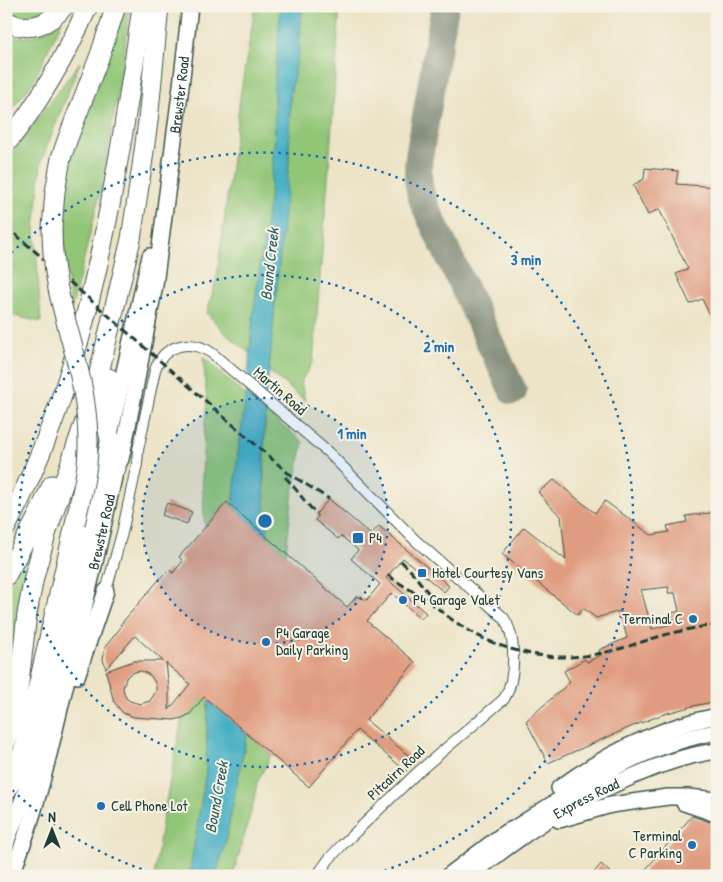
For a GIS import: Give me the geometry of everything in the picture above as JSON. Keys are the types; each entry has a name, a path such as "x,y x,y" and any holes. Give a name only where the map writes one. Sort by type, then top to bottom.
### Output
{"highway":[{"path":"6,21 22,26 36,26 53,18 64,6"},
{"path":"6,144 34,107 54,74 88,6"},
{"path":"6,791 23,753 87,466 88,441 85,403 53,256 53,208 56,180 71,128 96,66 116,6"},
{"path":"6,527 41,453 67,383 88,311 114,182 136,54 142,6"},
{"path":"116,468 105,416 106,400 122,310 148,122 159,6"},
{"path":"6,576 36,520 50,488 69,439 86,384 104,309 122,201 114,182"},
{"path":"6,741 16,708 27,614 34,577 47,531 93,398 131,239"}],"street":[{"name":"Brewster Road","path":"11,876 33,815 48,760 116,468 121,459 138,380 156,279 190,6"},
{"name":"Brewster Road","path":"6,843 35,756 77,580 146,270 168,184"},
{"name":"Martin Road","path":"106,591 122,533 156,366 164,355 176,347 185,345 199,347 213,354 342,465 415,540 493,607 506,621 512,640 513,674 511,684 504,699"},
{"path":"77,580 81,591 87,596 98,597 106,591"},
{"path":"48,760 106,591"},
{"name":"Pitcairn Road","path":"317,876 341,846 418,772 504,699"},
{"path":"506,832 512,823 582,773 639,741 680,725 717,716"},
{"path":"448,876 506,832 572,791 622,764 645,753 679,741 717,732"},
{"name":"Express Road","path":"470,876 542,823 597,792 656,766 717,751"},
{"path":"542,823 566,819 612,805 668,797 678,797 715,807"},
{"path":"6,832 19,808"}],"green space":[{"path":"6,6 50,6 36,16 20,16 7,11"},
{"path":"123,6 130,6 122,71 101,189 71,311 60,207 72,151 91,105"},
{"path":"254,6 281,6 274,88 275,136 270,193 253,317 250,354 223,331 207,313 217,276"},
{"path":"302,6 340,6 313,362 301,381 305,401 269,371 289,162 290,95 299,50"},
{"path":"62,21 33,82 6,117 6,34 21,37 35,35 49,30"},
{"path":"80,62 41,162 35,231 41,322 6,314 6,161"},
{"path":"203,357 246,396 233,507 227,502 205,527 202,478 207,401"},
{"path":"266,412 303,442 292,498 286,554 268,538 264,475"},
{"path":"30,545 35,547 6,726 6,585"},
{"path":"204,697 208,700 206,771 191,869 189,876 154,876 182,718 190,714"},
{"path":"247,734 271,755 257,783 253,805 233,876 215,876 224,849"}],"water":[{"name":"Bound Creek","path":"281,6 302,6 299,50 290,95 289,162 264,431 264,502 268,538 233,507 253,317 270,193 275,136 274,88"},
{"name":"Bound Creek","path":"208,700 247,734 224,849 215,876 189,876 206,771"}],"building":[{"path":"645,168 678,171 676,184 717,187 717,330 702,299 690,304 676,274 688,269 659,209 648,215 633,185 644,179"},
{"name":"Terminal C","path":"554,480 595,513 605,501 651,535 669,532 667,526 687,522 686,516 717,512 717,701 664,714 548,763 526,721 570,682 564,671 585,659 587,662 601,655 599,650 627,638 620,611 596,618 583,608 578,615 502,554 524,527 566,560 561,516 538,492","holes":["669,587 668,593 675,593 679,611 669,614 671,624 652,629 641,590"]},
{"name":"P4 Garage Daily Parking","path":"329,499 371,535 379,526 449,586 444,592 403,558 386,578 426,613 421,619 392,593 367,621 415,662 366,720 415,761 406,771 357,730 309,787 204,697 190,714 174,720 134,717 123,713 114,702 106,671 134,661 163,661 135,636 106,669 103,659 105,647 122,626 120,625 164,574 169,569 173,573 183,561 179,557 227,502 347,607 357,596 367,600 380,584 351,559 358,550 341,536 338,539 315,520 318,516 316,514","holes":["166,663 190,684 169,710 169,688","141,671 151,676 156,686 156,691 150,701 140,704 126,698 123,688 126,678 130,674"]},
{"path":"167,503 192,512 187,524 162,515"},
{"name":"Terminal C Parking","path":"692,816 710,822 717,821 717,876 640,876"},
{"path":"601,864 614,876 591,876"}],"taxiway":[{"path":"445,6 419,157 418,177 420,189 426,208 513,391"}],"railway":[{"path":"6,226 288,473 329,499"},
{"path":"285,477 316,513"},
{"path":"401,561 438,602"},
{"path":"388,575 473,633 508,648 545,656 564,657 602,653 675,632 717,625"}],"place":[{"name":"P4","path":"358,538"},
{"name":"Hotel Courtesy Vans","path":"422,573"},
{"name":"P4 Garage Valet","path":"403,600"},
{"name":"Terminal C","path":"693,619"},
{"name":"P4 Garage Daily Parking","path":"266,642"},
{"name":"Cell Phone Lot","path":"101,806"},
{"name":"Terminal C Parking","path":"692,845"}]}
